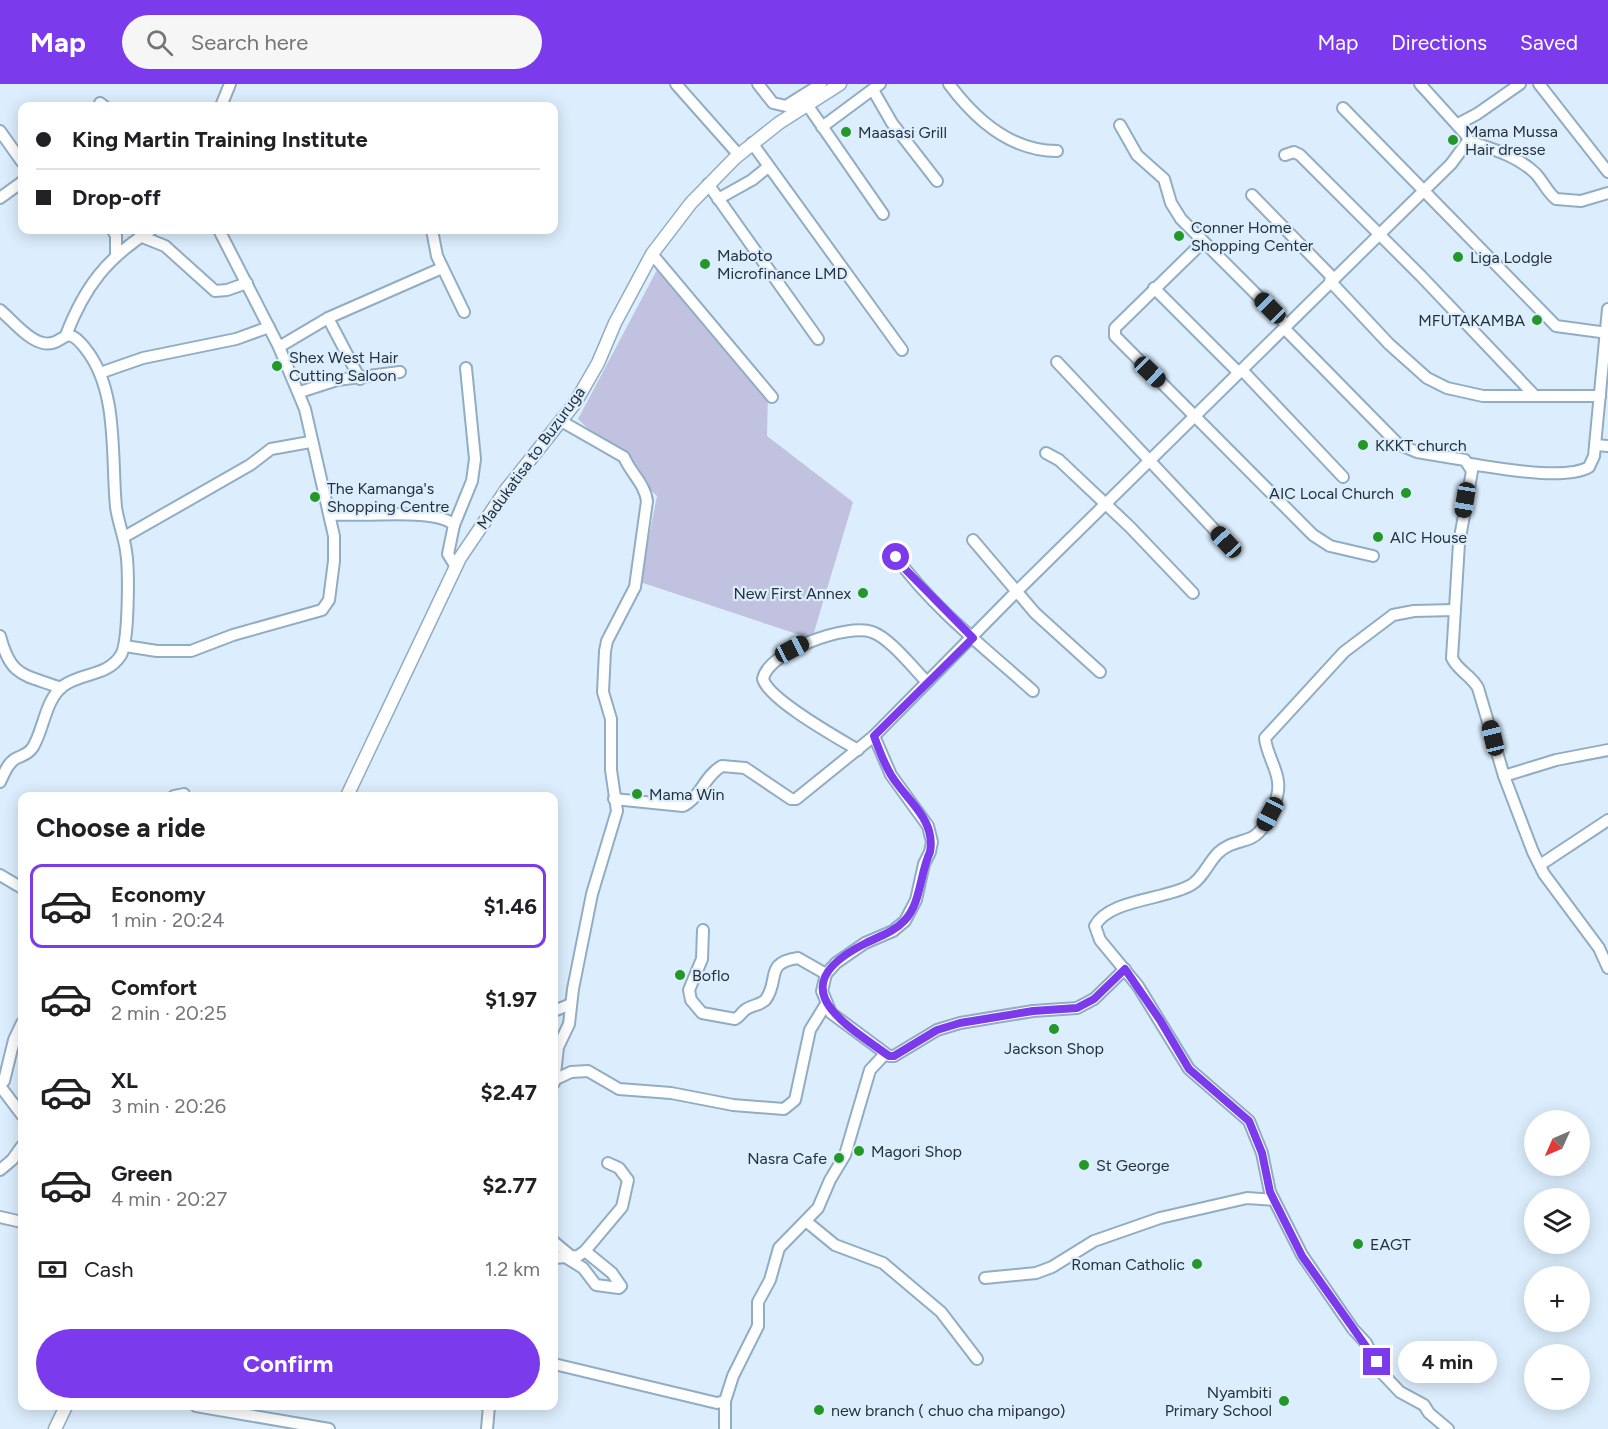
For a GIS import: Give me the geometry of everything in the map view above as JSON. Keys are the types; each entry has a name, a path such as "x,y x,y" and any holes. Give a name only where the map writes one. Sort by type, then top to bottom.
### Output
{"main road":[{"name":"Madukatisa to Buzuruga","path":"349,792 456,567 506,489 561,421 598,363 615,323 652,254 708,184 738,154 840,84"},
{"path":"55,1429 64,1410"}],"street":[{"path":"223,102 230,84"},
{"path":"676,84 738,154"},
{"path":"758,84 773,103 786,106 822,84"},
{"path":"949,84 968,109 1010,139 1038,151 1057,151"},
{"path":"1420,84 1458,124 1468,141 1487,145 1521,163 1534,172 1556,199 1581,201 1608,193"},
{"path":"1458,124 1477,114 1520,84"},
{"path":"1539,84 1608,172"},
{"path":"822,127 877,87 892,123 938,181"},
{"path":"808,106 883,214"},
{"path":"1343,108 1556,326 1607,333"},
{"path":"1120,125 1137,155 1164,179 1174,210 1398,444 1408,450 1466,460 1470,464 1472,471 1459,543 1452,658 1455,664 1472,678 1478,688 1504,777 1540,865 1599,948 1608,968"},
{"path":"0,131 18,156"},
{"path":"614,800 683,806 691,803 711,774 722,766 745,768 791,799 796,800 874,736 1332,279 1424,193 1468,141"},
{"path":"752,143 902,350"},
{"path":"1284,155 1294,152 1300,155 1536,396"},
{"path":"718,199 752,180 768,167"},
{"path":"708,184 818,339"},
{"path":"0,198 18,185"},
{"path":"1252,195 1332,279 1389,344 1437,384 1483,396 1600,396"},
{"path":"115,234 116,254"},
{"path":"0,310 42,343 50,343 66,334 88,290 116,254 144,234"},
{"path":"125,646 157,651 191,651 233,635 322,610 329,600 334,561 330,514 310,442 300,392 221,234"},
{"path":"433,234 442,268 464,312"},
{"path":"140,236 165,246 215,291 227,290 247,283"},
{"path":"1203,242 1114,328 1115,336 1313,534 1330,546 1373,556"},
{"path":"652,254 772,397"},
{"path":"279,347 328,318 442,268"},
{"path":"1154,288 1343,477"},
{"path":"1470,464 1531,472 1580,471 1589,467 1593,462 1608,309"},
{"path":"328,318 360,379"},
{"path":"100,373 160,353 222,342 269,327"},
{"path":"0,782 10,763 31,750 40,726 61,688 108,668 125,646 127,554 116,509 109,414 100,373 78,340 66,334"},
{"path":"1057,362 1226,542"},
{"path":"456,567 448,554 454,525 472,481 474,465 466,368"},
{"path":"300,392 337,380 360,379 400,372"},
{"path":"558,1047 569,1024 592,894 617,812 614,800 613,739 603,692 605,651 607,641 635,587 647,501 644,490 626,466 624,457 561,421"},
{"path":"124,537 250,465 271,449 310,442"},
{"path":"1595,445 1608,446"},
{"path":"1046,453 1059,460 1106,504 1193,593"},
{"path":"330,514 349,517 418,514 444,518 454,525"},
{"path":"973,540 1035,613 1100,672"},
{"path":"896,557 973,638 1033,691"},
{"path":"1448,1429 1429,1413 1424,1405 1401,1392 1382,1373 1366,1343 1312,1273 1274,1200 1267,1183 1262,1153 1249,1121 1189,1069 1160,1020 1125,969 1100,940 1095,930 1097,923 1121,907 1167,896 1192,884 1212,859 1229,844 1257,834 1270,814 1279,786 1266,738 1290,708 1315,686 1344,652 1392,615 1414,611 1455,610"},
{"path":"858,750 814,724 772,693 763,679 768,666 806,642 867,631 886,642 927,682"},
{"path":"0,636 6,657 18,672 61,688"},
{"path":"874,736 891,775 928,826 932,842 924,864 916,900 905,921 893,931 855,949 826,974 822,991 826,1004 838,1019 889,1056 900,1054 937,1030 960,1023 1033,1011 1077,1008 1094,999 1125,969"},
{"path":"1504,777 1545,763 1608,750"},
{"path":"1540,865 1608,820"},
{"path":"0,875 18,886"},
{"path":"703,930 700,966 689,990 691,1000 702,1013 735,1019 746,1009 763,1002 768,994 774,971 785,961 798,958 826,974"},
{"path":"558,1011 571,1004"},
{"path":"558,1080 582,1071 619,1089 671,1093 732,1105 784,1109 795,1100 810,1030 826,1004"},
{"path":"18,1032 4,1081 0,1085 18,1110"},
{"path":"725,1429 725,1401 733,1376 758,1326 758,1302 770,1280 779,1248 807,1222 818,1208 830,1180 845,1155 868,1077 873,1066 885,1054"},
{"path":"0,1170 18,1152"},
{"path":"558,1258 570,1258 585,1251 622,1207 628,1189 625,1174 608,1163"},
{"path":"985,1278 1036,1273 1052,1267 1094,1241 1160,1218 1247,1198 1274,1200"},
{"path":"0,1217 18,1221"},
{"path":"807,1222 835,1245 883,1263 941,1312 977,1359"},
{"path":"558,1246 583,1268 596,1285 619,1288 621,1286 612,1273 585,1251"},
{"path":"558,1365 717,1403 725,1401"},
{"path":"219,1410 329,1429"},
{"path":"487,1429 489,1410"}],"shaded area":[{"path":"658,268 768,390 767,436 853,502 812,639 640,582 657,496 578,419"}],"place":[{"name":"Maasasi Grill","path":"846,132"},
{"name":"Mama Mussa Hair dresse","path":"1453,140"},
{"name":"Conner Home Shopping Center","path":"1179,236"},
{"name":"Liga Lodgle","path":"1458,257"},
{"name":"Maboto Microfinance LMD","path":"705,264"},
{"name":"MFUTAKAMBA","path":"1537,320"},
{"name":"Shex West Hair Cutting Saloon","path":"277,366"},
{"name":"KKKT church","path":"1363,445"},
{"name":"AIC Local Church","path":"1406,493"},
{"name":"The Kamanga's Shopping Centre","path":"315,497"},
{"name":"AIC House","path":"1378,537"},
{"name":"New First Annex","path":"863,593"},
{"name":"Mama Win","path":"637,794"},
{"name":"Boflo","path":"680,975"},
{"name":"Jackson Shop","path":"1054,1029"},
{"name":"Magori Shop","path":"859,1151"},
{"name":"Nasra Cafe","path":"839,1158"},
{"name":"St George","path":"1084,1165"},
{"name":"EAGT","path":"1358,1244"},
{"name":"Roman Catholic","path":"1197,1264"},
{"name":"Nyambiti Primary School","path":"1284,1401"},
{"name":"new branch ( chuo cha mipango)","path":"819,1410"}],"route":[{"path":"896,557 973,638 874,736 881,757 891,775 928,826 932,842 924,864 916,900 905,921 893,931 865,943 843,957 823,979 822,991 831,1013 889,1056 894,1056 937,1030 960,1023 1033,1011 1077,1008 1094,999 1108,982 1125,969 1160,1020 1189,1069 1208,1088 1249,1121 1262,1153 1270,1192 1292,1231 1302,1256 1353,1329 1371,1350 1377,1362"}]}
